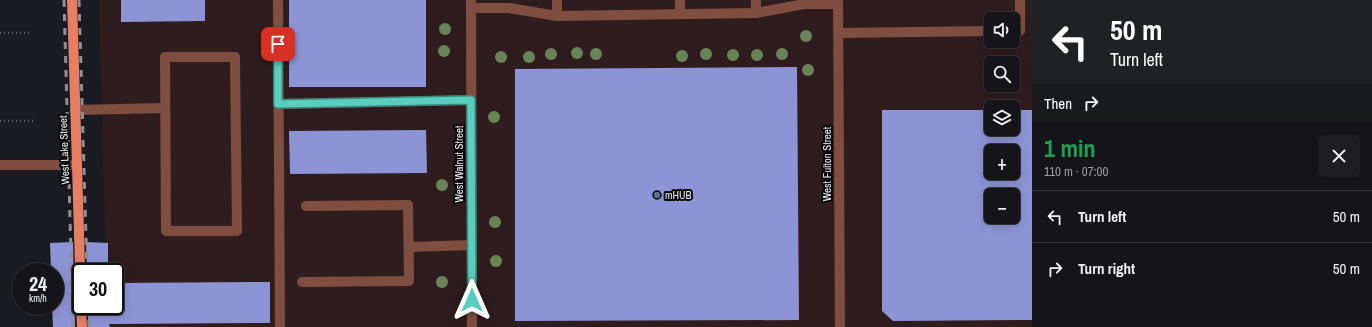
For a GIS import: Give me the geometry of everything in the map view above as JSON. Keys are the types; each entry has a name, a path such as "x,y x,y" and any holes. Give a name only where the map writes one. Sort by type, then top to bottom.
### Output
{"main road":[{"name":"West Lake Street","path":"72,0 80,263"},
{"path":"81,315 82,327"}],"street":[{"path":"278,0 280,327"},
{"path":"557,0 557,16"},
{"path":"680,0 680,13"},
{"path":"756,0 756,13"},
{"path":"1020,0 1020,12"},
{"path":"471,4 509,8 557,16 756,13 804,4 838,2"},
{"name":"West Fulton Street","path":"838,2 840,327"},
{"name":"West Walnut Street","path":"471,4 472,327"},
{"path":"839,33 984,31"},
{"path":"164,57 235,57 237,231 166,231 165,108 164,57"},
{"path":"278,104 471,100"},
{"path":"75,110 165,108"},
{"path":"0,165 77,165"},
{"path":"302,282 409,281 408,205 306,206"},
{"path":"409,247 472,245"}],"path":[{"path":"0,33 32,33"},
{"path":"0,121 34,121"}],"shaded area":[{"path":"99,0 1032,0 1032,327 107,327 112,315 124,315 124,263 106,263"}],"building":[{"path":"121,0 205,0 205,21 121,22"},
{"path":"289,0 426,0 426,87 289,87"},
{"name":"mHUB","path":"797,67 799,320 515,321 515,69"},
{"path":"882,110 984,110 984,136 1020,136 1020,110 1032,110 1032,320 893,321 882,311"},
{"path":"426,130 427,173 290,174 289,131"},
{"path":"73,242 72,315 75,315 75,327 53,327 52,315 64,315 64,263 51,263 50,243"},
{"path":"86,242 108,243 108,263 87,263"},
{"path":"270,282 270,323 109,324 110,327 88,327 88,315 124,315 124,283"}],"railway":[{"path":"64,0 73,327"},
{"path":"79,0 87,263"},
{"path":"88,315 89,327"}],"place":[{"name":"mHUB","path":"657,195"}],"route":[{"path":"278,44 278,104 471,100 472,300"}]}
